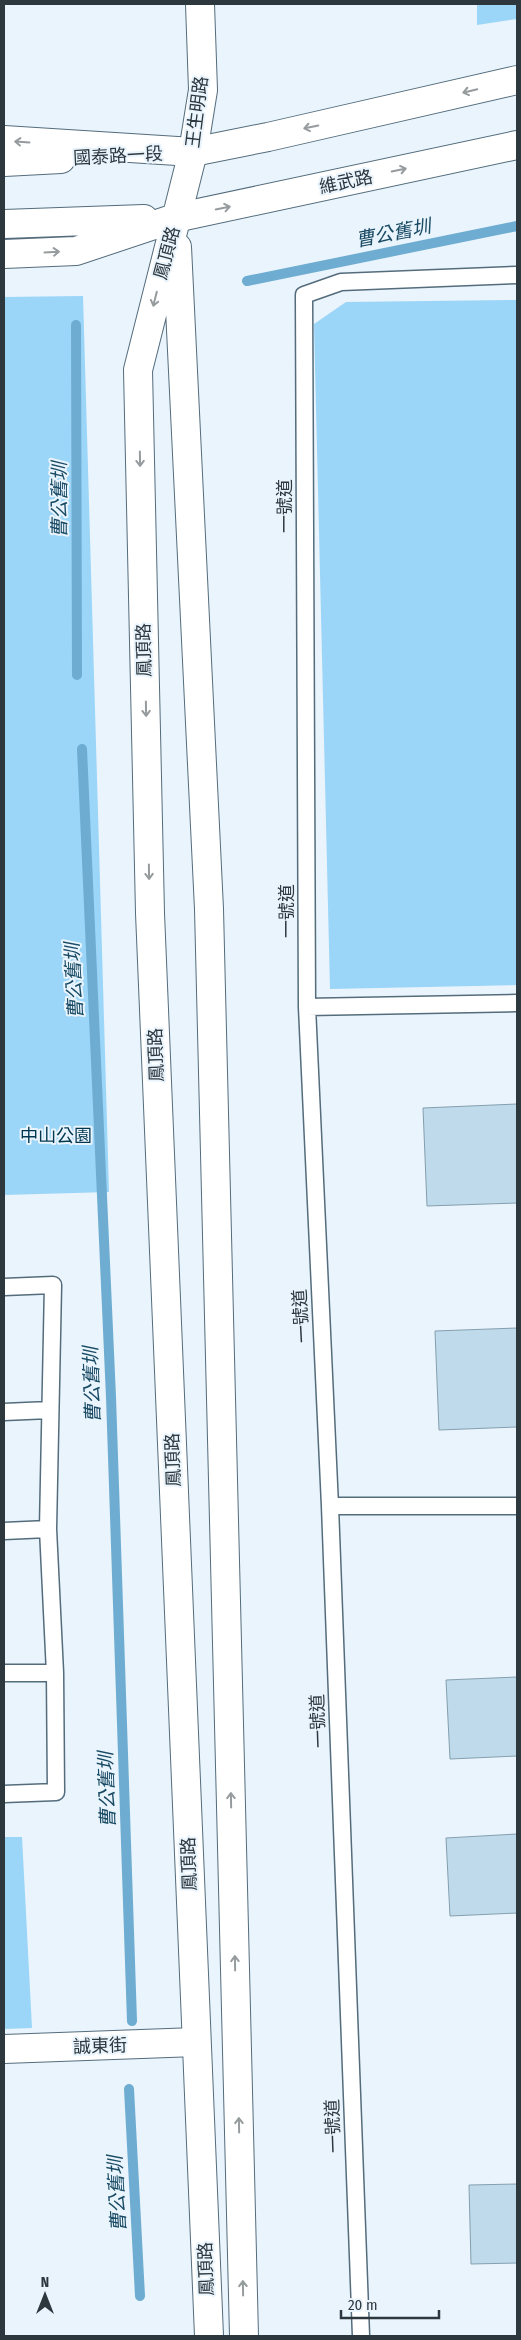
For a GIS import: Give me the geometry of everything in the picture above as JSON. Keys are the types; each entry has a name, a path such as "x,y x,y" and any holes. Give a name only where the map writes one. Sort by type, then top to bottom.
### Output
{"main road":[{"name":"王生明路","path":"175,218 193,152 203,90 200,4"},
{"path":"193,152 268,137 517,80"},
{"name":"國泰路一段","path":"4,140 193,152"},
{"name":"維武路","path":"175,218 517,144"},
{"name":"國泰路一段","path":"4,162 193,152"},
{"path":"4,224 175,218"},
{"path":"4,254 76,251 175,218"},
{"name":"鳳頂路","path":"175,218 138,370 150,913 209,2336"},
{"name":"鳳頂路","path":"175,218 209,909 244,2336"},
{"name":"誠東街","path":"4,2049 196,2042"}],"lane":[{"name":"一號道","path":"360,2336 330,1506 307,1007 304,294 341,282 517,275"},
{"path":"307,1007 517,1003"},
{"path":"4,1288 53,1285 48,1529 55,1673 56,1792 4,1794"},
{"path":"4,1412 49,1410"},
{"path":"330,1506 517,1506"},
{"path":"4,1531 48,1529"},
{"path":"4,1673 55,1673"}],"green space":[{"path":"477,4 517,4 517,19 477,25"},
{"name":"中山公園","path":"83,296 109,1192 4,1195 4,297"},
{"path":"517,300 517,985 330,989 314,324 346,302"},
{"path":"4,1837 22,1837 32,2028 4,2029"}],"building":[{"path":"517,1104 517,1203 427,1206 423,1108"},
{"path":"517,1328 517,1427 439,1430 435,1331"},
{"path":"517,1677 517,1756 450,1759 446,1680"},
{"path":"517,1834 517,1913 450,1916 446,1838"},
{"path":"517,2184 517,2263 471,2264 469,2185"}],"waterway":[{"name":"曹公舊圳","path":"247,281 517,226"},
{"name":"曹公舊圳","path":"76,325 77,675"},
{"name":"曹公舊圳","path":"82,749 111,1397 132,2021"},
{"name":"曹公舊圳","path":"129,2089 140,2296"}]}
